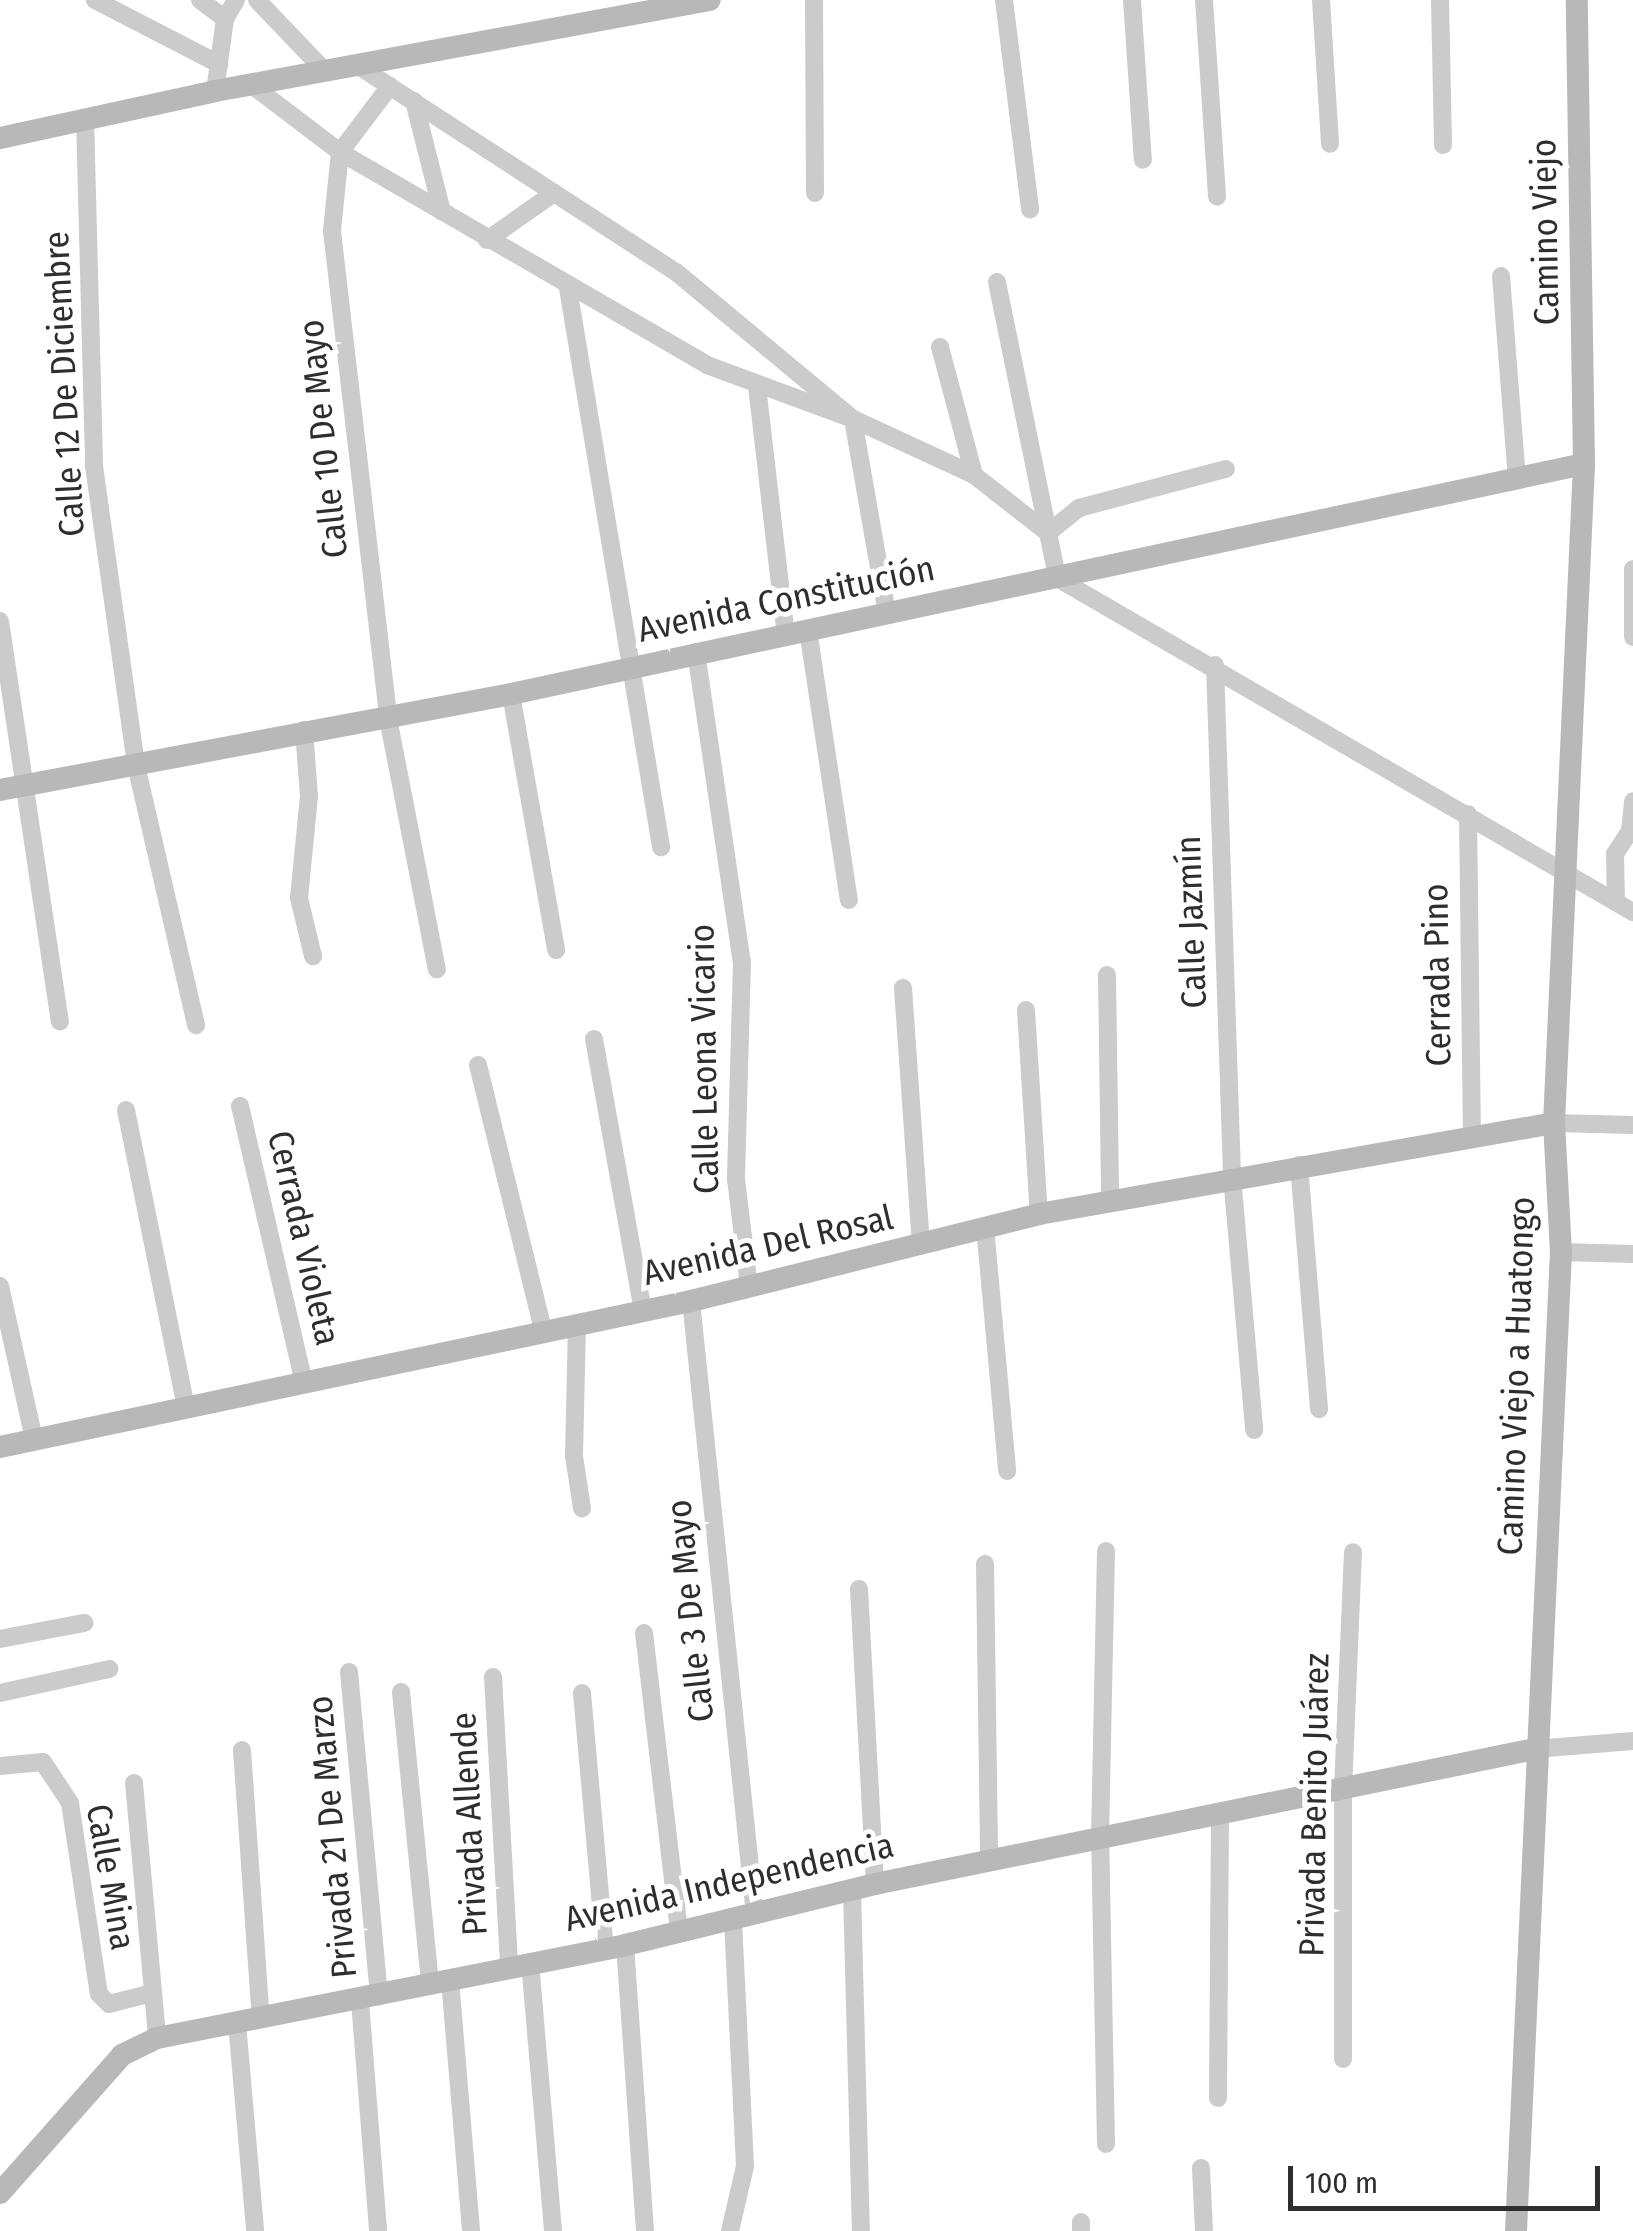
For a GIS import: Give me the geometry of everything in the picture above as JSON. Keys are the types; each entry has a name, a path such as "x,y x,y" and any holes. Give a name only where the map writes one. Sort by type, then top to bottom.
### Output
{"main road":[{"path":"0,138 634,7 710,0"},
{"name":"Camino Viejo","path":"1576,0 1584,464"},
{"name":"Avenida Constitución","path":"11,788 510,694 1584,464"},
{"name":"Camino Viejo a Huatongo","path":"1516,2231 1530,2020 1535,1749 1561,1252 1554,1123 1562,870 1584,464"},
{"name":"Avenida Del Rosal","path":"0,1447 643,1311 1039,1214 1232,1176 1554,1123"},
{"name":"Avenida Independencia","path":"0,2193 122,2056 158,2038 370,1999 744,1918 876,1884 1535,1749"}],"street":[{"path":"95,0 219,64"},
{"path":"200,0 225,19"},
{"path":"215,91 225,19 236,0"},
{"path":"257,0 324,70"},
{"path":"814,0 815,193"},
{"path":"1004,0 1030,209"},
{"path":"1132,0 1142,160"},
{"path":"1204,0 1217,198"},
{"path":"1322,0 1330,144"},
{"path":"1440,0 1443,146"},
{"path":"357,65 676,272 853,418 887,614"},
{"path":"253,86 340,152 568,288 757,386 853,418 974,474 1048,533"},
{"path":"340,152 390,86"},
{"path":"414,102 442,212"},
{"name":"Calle 12 De Diciembre","path":"85,118 94,466 136,765 196,1025"},
{"name":"Calle 10 De Mayo","path":"340,152 332,230 388,718 437,970"},
{"path":"487,240 554,193"},
{"path":"1501,276 1517,478"},
{"path":"997,282 1057,578 1215,666 1633,912"},
{"path":"568,288 628,668 661,847"},
{"path":"940,346 974,474"},
{"path":"757,386 797,633 849,900"},
{"path":"1048,533 1079,508 1226,469"},
{"path":"1633,569 1633,636"},
{"path":"0,622 11,788 60,1022"},
{"name":"Calle Leona Vicario","path":"696,652 742,962 736,1179 749,1287"},
{"name":"Calle Jazmín","path":"1215,666 1232,1176 1254,1430"},
{"path":"510,694 556,950"},
{"path":"304,730 309,796 298,898 313,956"},
{"path":"1616,902 1615,854 1632,831 1633,801"},
{"name":"Cerrada Pino","path":"1468,814 1472,1134"},
{"path":"1107,975 1110,1200"},
{"path":"903,988 921,1244"},
{"path":"1026,1010 1039,1214"},
{"path":"594,1038 643,1311"},
{"path":"478,1065 542,1330"},
{"name":"Cerrada Violeta","path":"240,1106 304,1384"},
{"path":"126,1110 186,1408"},
{"path":"1554,1123 1633,1125"},
{"path":"1299,1165 1319,1409"},
{"path":"985,1227 1007,1471"},
{"path":"1561,1252 1633,1254"},
{"path":"0,1286 34,1439"},
{"name":"Calle 3 De Mayo","path":"690,1300 744,1918 745,2166 730,2231"},
{"path":"577,1324 574,1456 582,1508"},
{"path":"1106,1551 1100,1838 1106,2144"},
{"name":"Privada Benito Juárez","path":"1343,2060 1343,1790 1353,1552"},
{"path":"985,1564 988,1860"},
{"path":"860,1589 876,1884"},
{"path":"0,1639 84,1623"},
{"path":"644,1633 679,1931"},
{"path":"0,1693 109,1669"},
{"name":"Privada 21 De Marzo","path":"348,1672 370,1999 378,2231"},
{"name":"Privada Allende","path":"494,1677 520,1964 553,2231"},
{"path":"401,1692 472,2231"},
{"path":"582,1693 644,2231"},
{"path":"1535,1749 1633,1741"},
{"path":"242,1750 261,2019"},
{"name":"Calle Mina","path":"0,1766 43,1762 70,1803 98,1994 109,2004 152,1993"},
{"path":"134,1783 158,2038"},
{"path":"1218,2098 1220,1813"},
{"path":"852,1891 861,2231"},
{"path":"237,2022 255,2230"},
{"path":"1201,2168 1204,2231"}]}
